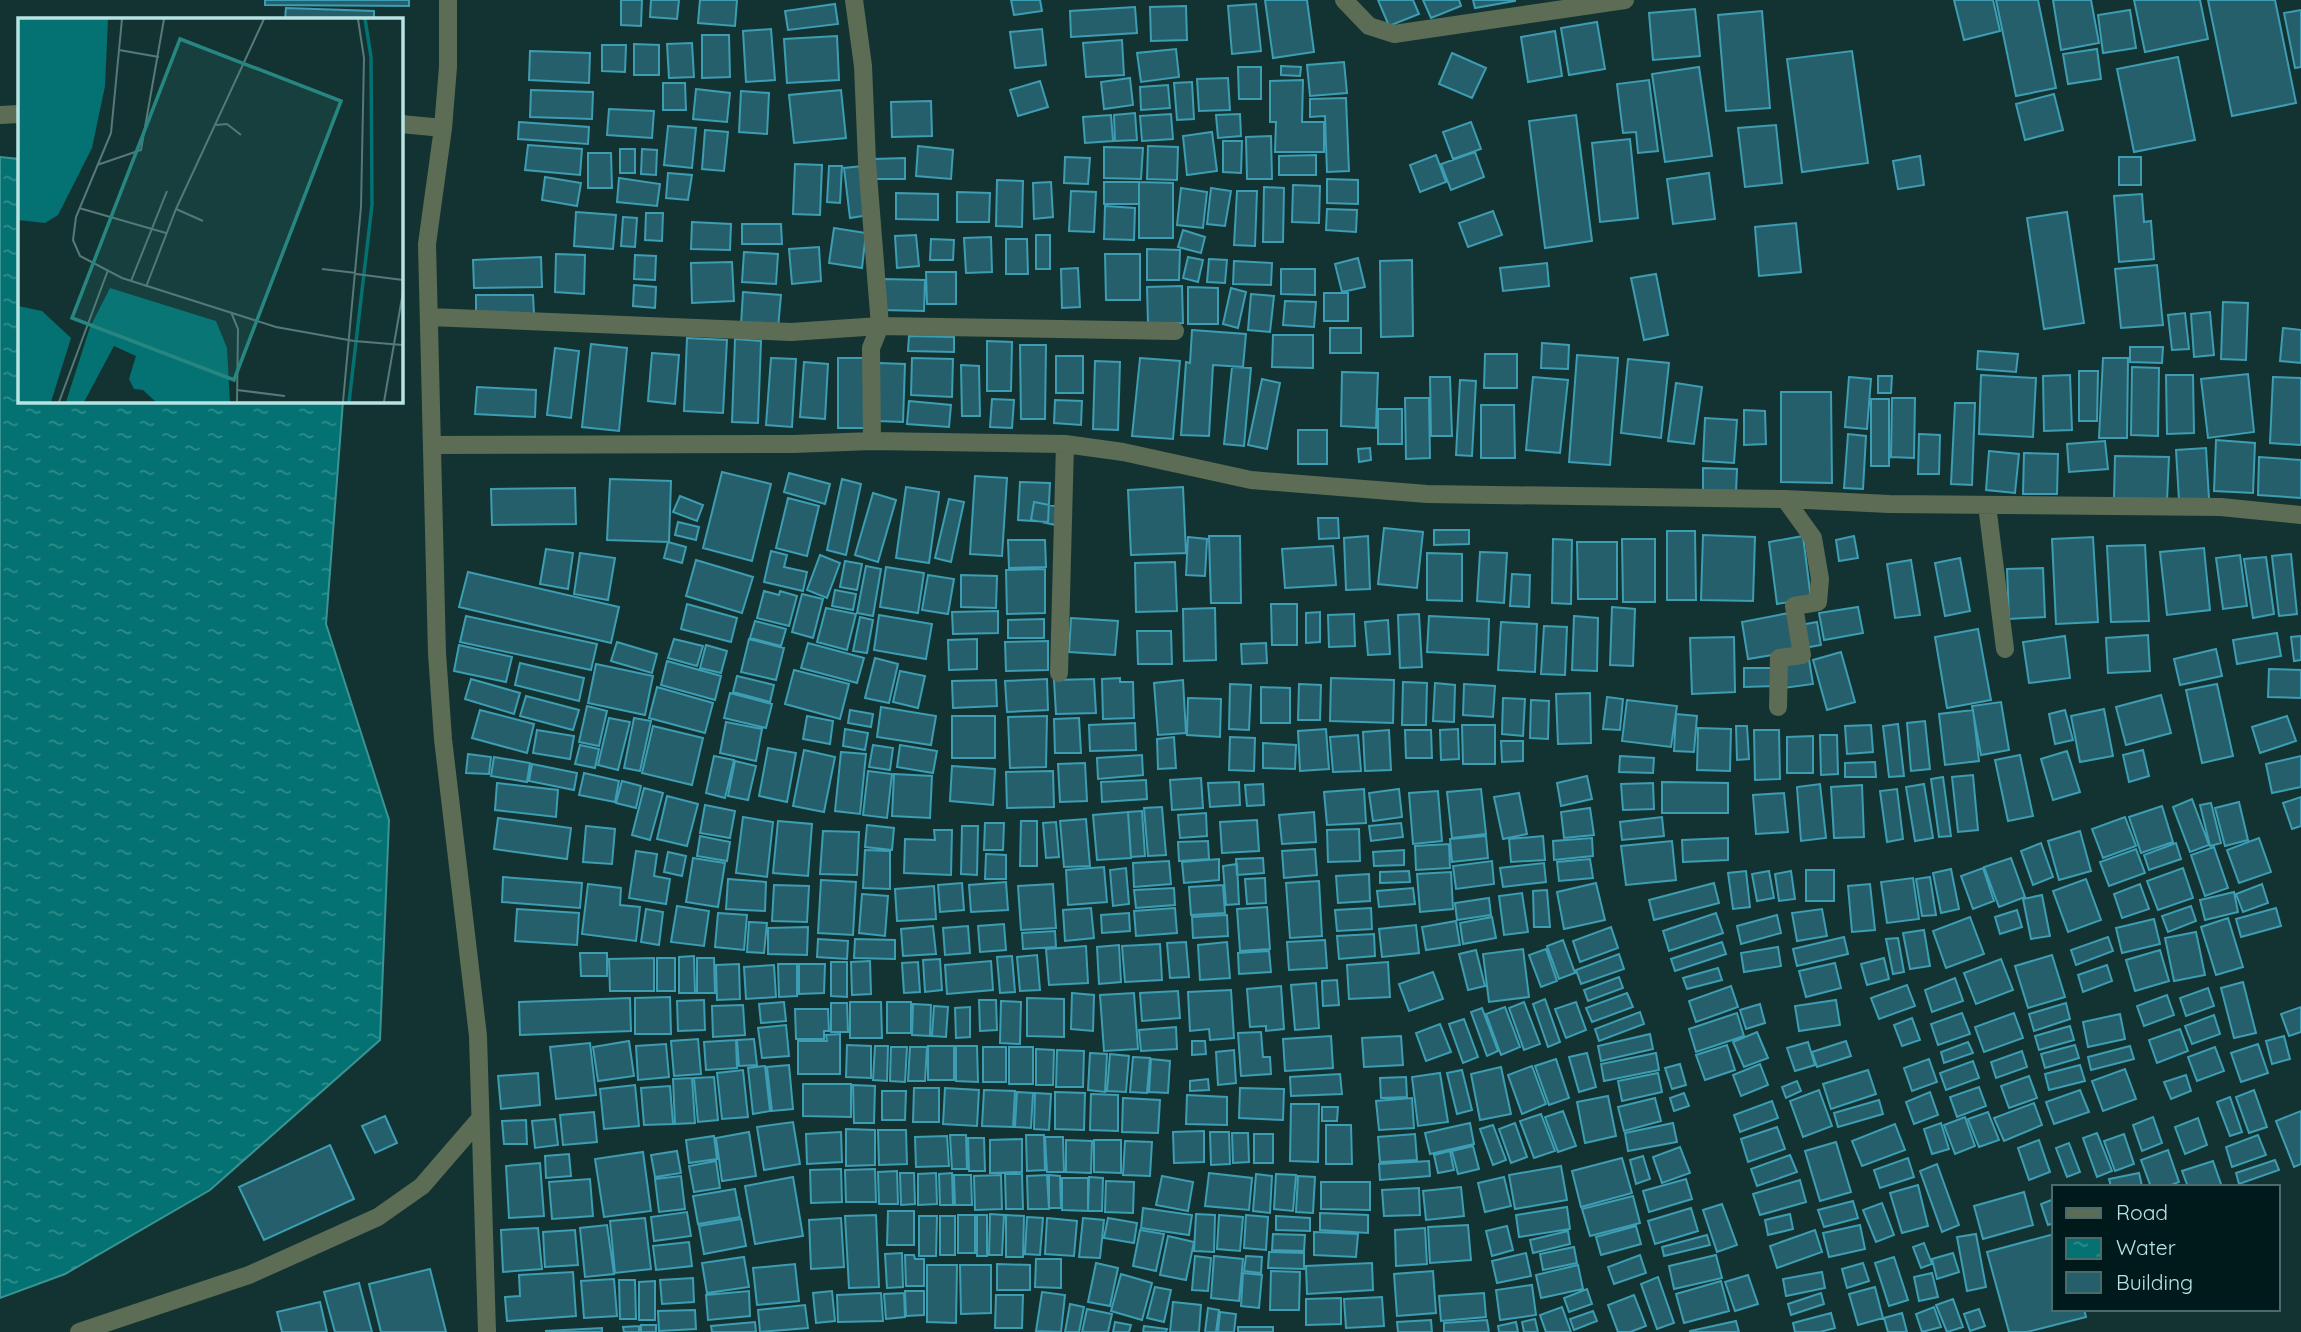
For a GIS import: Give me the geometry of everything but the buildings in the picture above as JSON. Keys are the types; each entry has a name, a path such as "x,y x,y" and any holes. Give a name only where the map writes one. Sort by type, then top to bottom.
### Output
{"street":[{"path":"448,0 448,67 443,128 427,244 437,653 443,739 478,1037 487,1332"},
{"path":"854,0 863,66 867,162 880,326 871,348 872,441"},
{"path":"1344,0 1369,26 1394,34 1625,0"},
{"path":"0,115 18,114"},
{"path":"402,124 443,128"},
{"path":"429,317 791,332 880,326 1175,331"},
{"path":"432,445 793,444 872,441 1065,444 1123,452 1251,480 1427,494 1785,499 1889,505 2221,508 2301,515"},
{"path":"1059,673 1065,444"},
{"path":"1778,707 1779,658 1802,655 1794,606 1818,603 1820,579 1813,538 1785,499"},
{"path":"1987,506 2005,649"},
{"path":"79,1332 105,1328 249,1275 378,1217 422,1185 479,1120"}],"water":[{"path":"0,157 18,159 18,402 343,402 326,624 389,820 380,1040 210,1190 65,1274 0,1298"}]}
